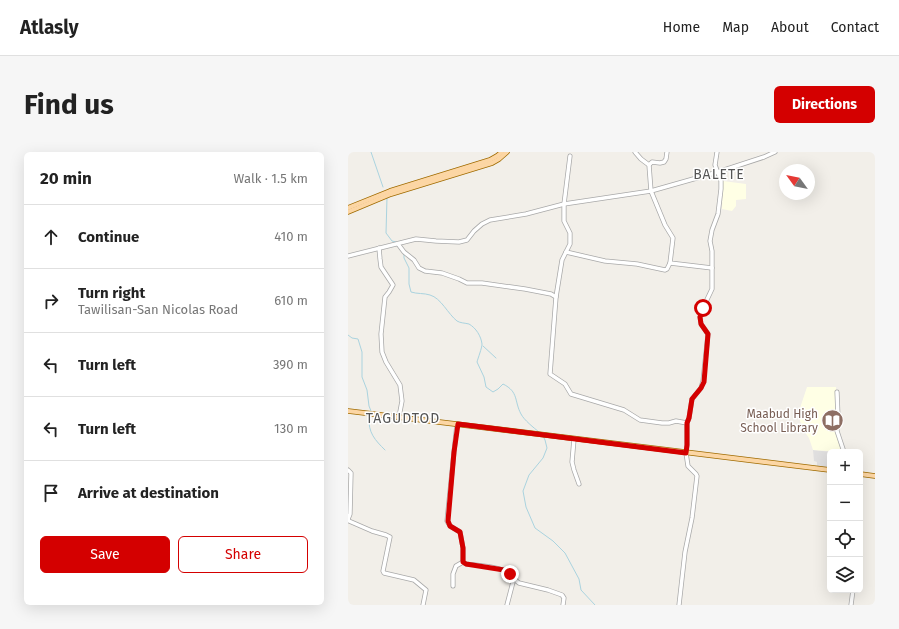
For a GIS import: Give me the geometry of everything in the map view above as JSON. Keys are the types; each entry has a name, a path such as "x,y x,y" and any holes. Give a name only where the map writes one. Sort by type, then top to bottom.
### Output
{"main road":[{"path":"348,208 490,160 502,152"},
{"path":"348,212 384,195 492,163 499,160 507,152"},
{"path":"348,411 827,470"},
{"path":"863,474 875,476"}],"street":[{"path":"566,252 605,260 637,264 665,270 667,269 670,263 673,238 665,225 651,191 649,166 635,152"},
{"path":"649,166 652,162 664,162 667,152"},
{"path":"679,605 685,552 692,518 697,476 688,466 686,453 687,423 692,399 704,382 708,334 701,324 700,317 712,289 712,251 710,240 718,214 721,181 715,165 717,152"},
{"path":"349,254 416,239 459,242 467,240 482,224 490,220 526,214 564,204 651,191 718,172 775,152"},
{"path":"570,156 564,204 564,221 570,233 570,244 562,260 556,297 550,374 565,384 571,394 624,410 640,420 662,423 676,421 687,423"},
{"path":"398,244 404,252 414,260 419,268 425,271 442,273 467,283 482,283 526,289 551,294 556,297"},
{"path":"379,248 381,267 393,284 385,297 381,334 382,352 386,362 400,385 402,401 399,417"},
{"path":"670,263 712,268"},
{"path":"837,392 837,431 843,449"},
{"path":"458,424 448,521 450,526 460,532 463,548 463,562"},
{"path":"574,439 572,462 579,484"},
{"path":"348,470 351,473 349,521 390,537 383,571 384,573 414,580 426,590 423,605"},
{"path":"463,562 466,564 504,570 519,583 562,595 564,598 563,605"},
{"path":"453,586 456,566 463,562"},
{"path":"507,605 514,578"},
{"path":"851,605 853,593"}],"shaded area":[{"path":"723,181 746,184 746,199 736,200 736,206 732,211 722,209"},
{"path":"807,387 836,387 836,431 841,449 827,449 827,451 813,450 809,438 800,421 799,411"},
{"path":"813,450 827,451 827,469 817,468 817,462 814,461"}],"waterway":[{"path":"371,152 383,187"},
{"path":"387,198 386,233 392,241 396,242"},
{"path":"404,254 404,258 409,268 409,284 411,292 428,294 438,299 457,321 469,324 478,332 481,338 482,346 477,362 484,377 486,387 493,392 503,384 512,390 522,416 539,432"},
{"path":"348,335 352,338 358,339 362,352 362,377 367,390 371,411"},
{"path":"483,346 496,358"},
{"path":"369,417 371,432 378,443 385,450"},
{"path":"543,436 547,448 543,458 529,475 523,491 526,507 535,528 553,541 565,553 579,579 581,590 595,605"}],"place":[{"name":"Maabud High School Library","path":"833,421"}],"district":[{"name":"BALETE","path":"719,174"},
{"name":"TAGUDTOD","path":"403,418"}],"route":[{"path":"510,574 504,570 466,564 463,562 462,538 460,532 448,524 458,424 686,453 687,423 692,399 697,394 704,382 708,334 701,324 700,317 703,308"}]}
